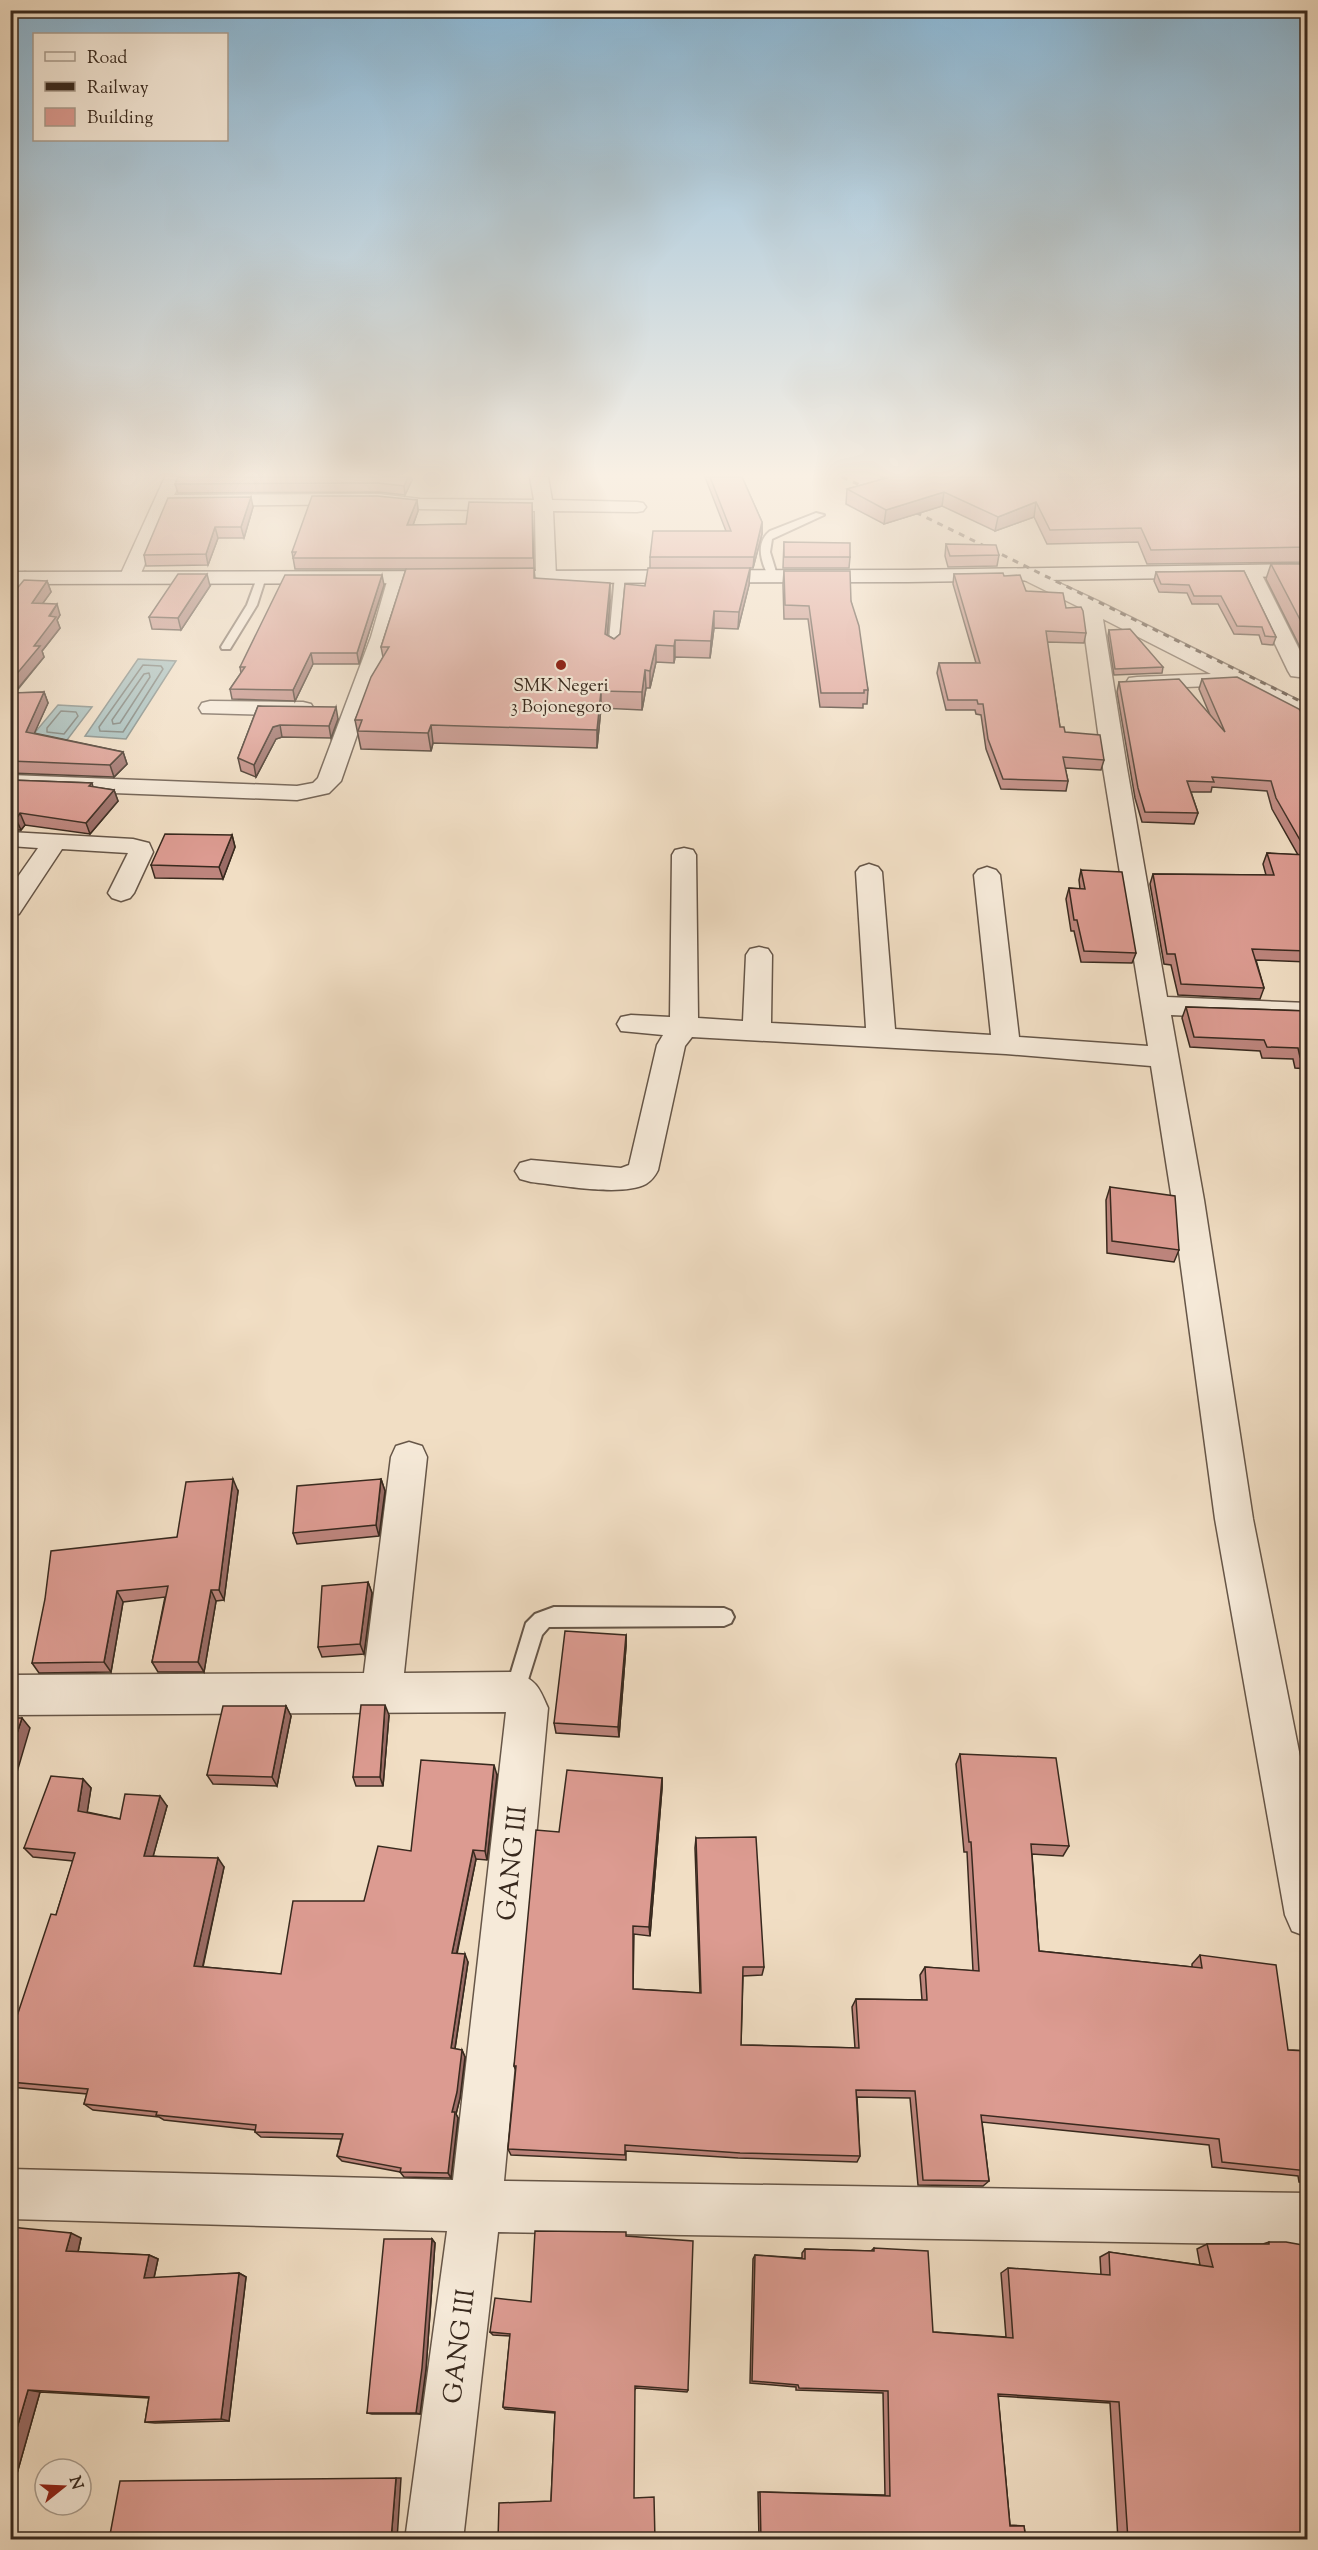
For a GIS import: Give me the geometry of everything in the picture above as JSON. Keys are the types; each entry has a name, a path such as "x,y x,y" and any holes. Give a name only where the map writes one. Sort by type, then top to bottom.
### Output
{"street":[{"path":"10,782 285,793 313,791 326,785 329,781 337,710 381,638 393,596"},
{"path":"1076,596 1302,711 1308,717"},
{"path":"1262,596 1299,671"},
{"path":"1091,605 1102,684 1188,1200 1238,1539 1296,1796 1308,1915"},
{"path":"1102,684 1238,679"},
{"path":"210,708 337,710"},
{"path":"10,839 140,848 141,852 121,893"},
{"path":"10,908 54,842"},
{"path":"531,1171 621,1179 635,1176 643,1170 671,1045 684,1027 684,855"},
{"path":"869,872 881,1037"},
{"path":"987,875 1006,1045"},
{"path":"757,1032 759,955"},
{"path":"1155,1005 1308,1012"},
{"path":"632,1024 881,1037 1164,1057"},
{"path":"382,1692 410,1457"},
{"path":"10,1695 515,1692"},
{"name":"GANG III","path":"434,2540 476,2206 527,1708 523,1699 515,1692"},
{"path":"10,2194 476,2206 1308,2219"}],"lane":[{"path":"226,647 252,605 255,596"},
{"path":"613,651 618,596"},
{"path":"515,1692 533,1630 542,1620 554,1616 723,1617"}],"water":[{"path":"138,659 176,661 126,739 85,736"},
{"path":"58,705 92,707 67,740 31,737"}],"building":[{"path":"10,596 37,596 32,603 57,604 49,616 56,617 34,646 40,646 10,682"},
{"path":"163,596 192,596 178,618 149,617"},
{"path":"275,596 375,596 357,653 311,653 293,690 230,689 245,667 240,667"},
{"path":"397,596 609,596 605,634 614,639 620,634 624,596 743,596 739,612 714,611 711,641 675,640 674,646 656,645 650,671 645,670 642,692 601,691 597,730 431,725 428,733 358,731 362,720 355,720 371,677 389,647 381,647"},
{"path":"785,596 851,596 859,626 868,690 864,690 864,693 821,693 809,606 785,605"},
{"path":"960,596 1064,596 1066,608 1081,607 1086,633 1046,631 1060,727 1064,727 1065,732 1100,735 1104,760 1063,757 1068,781 1003,779 988,739 983,704 978,704 977,700 948,700 939,663 980,663"},
{"path":"1221,596 1256,596 1276,637 1265,636 1262,627 1237,626"},
{"path":"1288,596 1308,596 1308,632"},
{"path":"1130,629 1163,667 1115,669 1109,630"},
{"path":"1237,677 1299,709 1308,722 1308,854 1276,798 1271,781 1212,777 1214,782 1187,781 1198,813 1145,812 1138,788 1119,682 1179,679 1225,732 1202,679"},
{"path":"44,692 26,732 123,752 110,765 10,761 10,693"},
{"path":"258,706 336,707 329,726 280,725 273,727 254,765 238,758"},
{"path":"10,780 92,783 89,786 114,790 86,823 20,813 16,819 10,819"},
{"path":"165,834 232,835 219,867 151,865"},
{"path":"1267,853 1308,855 1308,951 1252,949 1264,988 1181,984 1175,954 1167,954 1153,874 1274,875"},
{"path":"1081,870 1122,872 1136,953 1084,951 1077,920 1074,920 1069,888 1085,889"},
{"path":"1186,1007 1308,1011 1308,1058 1300,1057 1298,1048 1267,1047 1264,1040 1194,1037"},
{"path":"1110,1187 1175,1196 1179,1250 1112,1241"},
{"path":"233,1479 219,1590 211,1590 198,1662 152,1662 168,1586 117,1591 104,1662 32,1663 45,1599 51,1551 177,1537 186,1482"},
{"path":"381,1479 376,1525 293,1533 297,1486"},
{"path":"368,1582 360,1644 318,1647 322,1586"},
{"path":"565,1631 626,1635 618,1727 554,1723"},
{"path":"361,1705 385,1705 380,1777 353,1777"},
{"path":"223,1706 286,1706 272,1777 207,1775"},
{"path":"10,1718 22,1718 10,1755"},
{"path":"960,1754 1056,1758 1069,1846 1031,1844 1039,1951 1202,1968 1200,1955 1276,1965 1288,2050 1308,2051 1308,2171 1222,2162 1219,2139 981,2115 989,2181 923,2180 915,2091 856,2090 860,2156 740,2153 625,2145 625,2155 508,2149 536,1830 559,1832 567,1770 662,1778 649,1927 633,1926 633,1989 701,1993 696,1838 756,1837 764,1967 743,1967 741,2045 859,2048 856,1999 927,2000 925,1967 979,1971 971,1842 969,1842"},
{"path":"421,1760 494,1765 485,1851 473,1850 452,1953 465,1954 451,2048 462,2050 452,2112 455,2112 448,2173 400,2172 401,2168 337,2156 343,2134 255,2132 256,2125 156,2115 157,2112 84,2104 88,2089 10,2082 10,2037 51,1914 56,1915 75,1853 24,1848 51,1776 83,1779 78,1811 120,1819 125,1794 160,1796 144,1856 218,1858 194,1966 281,1974 293,1901 364,1901 378,1846 411,1851"},
{"path":"10,2227 71,2233 66,2251 149,2255 144,2278 239,2273 221,2419 145,2422 149,2397 28,2390 10,2452"},
{"path":"535,2231 626,2232 626,2236 693,2241 688,2390 635,2386 634,2498 654,2497 655,2540 498,2540 499,2503 551,2501 555,2412 503,2407 510,2334 490,2332 495,2298 531,2302"},
{"path":"384,2239 432,2239 422,2368 416,2413 367,2413"},
{"path":"1269,2242 1308,2246 1308,2540 1128,2540 1119,2402 998,2394 1010,2526 1024,2526 1026,2540 761,2540 760,2492 890,2496 888,2391 799,2388 798,2385 752,2381 755,2255 805,2259 805,2249 874,2251 874,2248 928,2251 933,2332 1013,2338 1008,2268 1110,2275 1109,2252 1213,2267 1207,2244 1269,2244"},
{"path":"396,2478 391,2540 109,2540 120,2481"}],"railway":[{"path":"1086,596 1308,705"}],"place":[{"name":"SMK Negeri 3 Bojonegoro","path":"561,665"}]}
